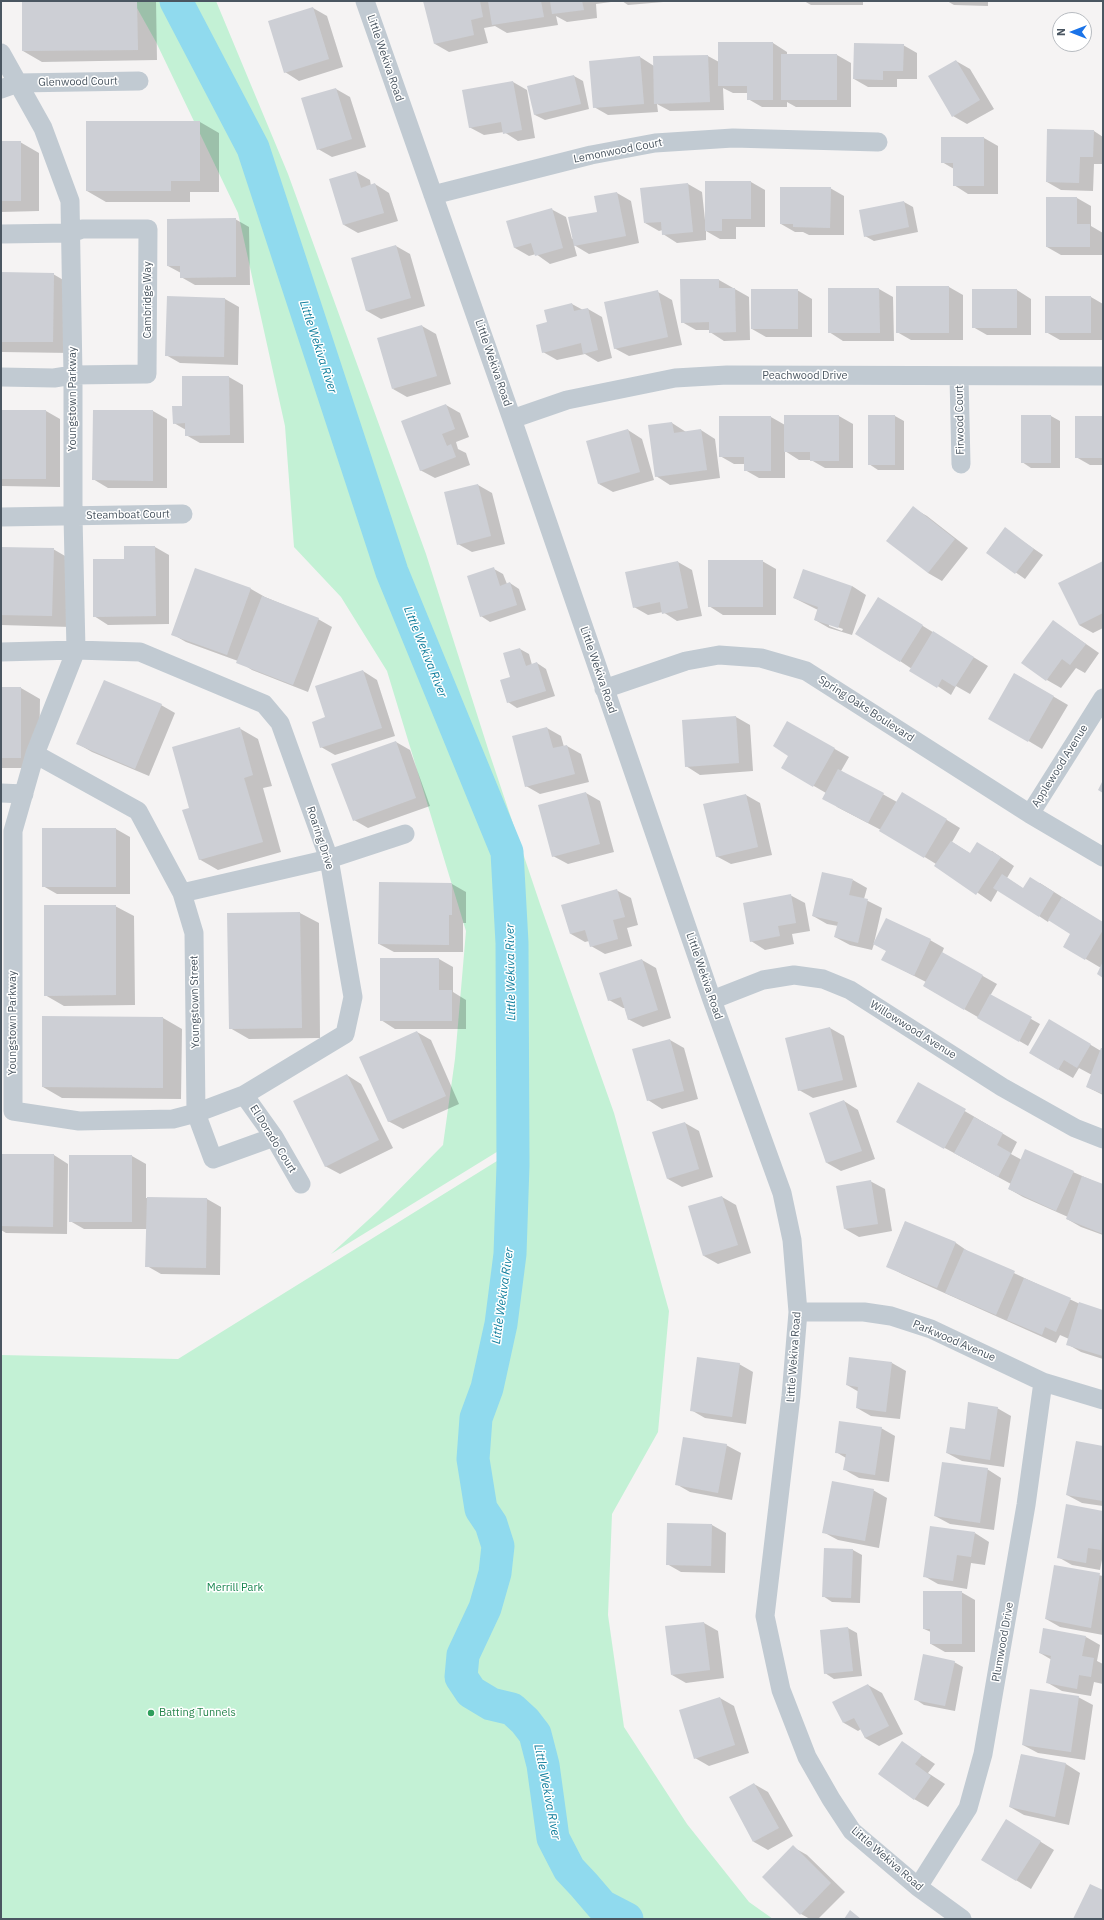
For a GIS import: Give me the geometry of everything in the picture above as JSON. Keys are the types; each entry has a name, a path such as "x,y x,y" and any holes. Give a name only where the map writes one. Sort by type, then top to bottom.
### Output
{"street":[{"name":"Little Wekiva Road","path":"365,1 512,419 712,1000 782,1193 792,1240 798,1312 791,1396 765,1616 780,1690 807,1757 831,1799 852,1831 918,1887 962,1919"},
{"name":"Youngstown Parkway","path":"1,53 9,86 43,128 70,201 73,375 72,516 76,650 35,754 13,830 7,1116 79,1120 173,1120 196,1113"},
{"name":"Glenwood Court","path":"9,86 139,81"},
{"name":"Lemonwood Court","path":"433,195 591,155 655,143 733,138 878,142"},
{"name":"Cambridge Way","path":"71,233 82,229 148,229 147,374 73,375"},
{"path":"1,234 71,233"},
{"path":"1,378 54,378 73,375"},
{"name":"Peachwood Drive","path":"512,419 566,400 675,378 727,375 959,377 1103,376"},
{"name":"Firwood Court","path":"959,377 961,464"},
{"name":"Steamboat Court","path":"1,517 183,514"},
{"name":"Roaring Drive","path":"1,652 76,650 140,652 264,704 280,723 329,859 353,997 345,1034 244,1095 196,1113"},
{"name":"Spring Oaks Boulevard","path":"604,689 686,661 719,655 761,658 806,671 1030,814 1103,858"},
{"name":"Applewood Avenue","path":"1030,814 1103,698"},
{"path":"35,754 138,811 182,893 329,859 405,834"},
{"path":"1,793 24,794"},
{"name":"Youngstown Street","path":"182,893 194,933 196,1113 213,1159 274,1138"},
{"name":"Willowwood Avenue","path":"712,1000 763,980 794,975 823,979 850,990 1002,1087 1075,1128 1103,1139"},
{"name":"El Dorado Court","path":"244,1095 274,1138 301,1184"},
{"name":"Parkwood Avenue","path":"798,1312 864,1312 891,1316 931,1330 1043,1382 1103,1400"},
{"name":"Plumwood Drive","path":"918,1887 968,1808 983,1754 1026,1505 1043,1382"}],"green space":[{"path":"133,1 216,1 288,174 426,554 489,752 540,904 614,1113 669,1311 658,1432 612,1514 608,1615 624,1727 687,1824 749,1902 773,1919 638,1919 603,1904 563,1866 537,1738 517,1710 479,1695 468,1679 470,1654 492,1609 505,1548 490,1511 480,1458 483,1420 505,1320 514,1226 514,1156 508,1149 500,1150 331,1254 378,1211 443,1145 455,1059 466,931 387,671 341,597 294,547 285,426 238,213 156,42"},
{"name":"Merrill Park","path":"505,1156 505,1226 495,1319 474,1419 470,1458 481,1513 496,1547 483,1607 461,1652 458,1681 473,1701 511,1716 529,1742 555,1869 597,1910 617,1919 1,1919 1,1355 178,1359"}],"building":[{"path":"22,1 137,1 138,50 22,51"},
{"path":"423,1 480,1 483,17 471,20 474,35 434,44"},
{"path":"488,1 541,1 544,17 492,25"},
{"path":"550,1 582,1 584,10 552,14"},
{"path":"313,7 329,59 284,73 268,21"},
{"path":"718,42 773,42 773,100 747,100 747,86 718,86"},
{"path":"854,43 904,44 903,71 883,71 883,80 853,79"},
{"path":"781,54 837,54 837,100 781,100"},
{"path":"708,55 710,102 654,104 653,56"},
{"path":"640,56 644,104 593,108 589,61"},
{"path":"956,60 980,100 952,117 928,76"},
{"path":"574,75 581,104 534,115 527,86"},
{"path":"513,81 522,130 503,134 501,122 469,128 462,90"},
{"path":"336,88 352,139 317,150 301,98"},
{"path":"86,121 200,121 200,181 171,181 171,191 86,191"},
{"path":"1047,129 1094,130 1093,157 1080,157 1079,183 1046,182"},
{"path":"941,137 984,137 984,186 953,186 953,163 941,163"},
{"path":"1,141 21,141 21,201 1,201"},
{"path":"356,171 361,188 375,183 384,213 343,225 329,179"},
{"path":"705,181 751,181 751,219 722,219 722,231 705,231"},
{"path":"688,183 693,232 662,235 661,222 644,223 640,188"},
{"path":"780,187 831,187 830,228 793,227 793,224 780,224"},
{"path":"617,192 626,236 574,246 568,217 597,212 594,196"},
{"path":"1046,197 1077,197 1077,224 1090,224 1090,247 1046,247"},
{"path":"904,201 909,227 864,237 859,210"},
{"path":"552,208 563,248 535,256 531,243 514,248 506,221"},
{"path":"236,218 236,277 180,278 180,266 167,266 167,219"},
{"path":"396,245 411,298 366,311 351,258"},
{"path":"1,272 54,273 53,342 1,342"},
{"path":"680,279 719,279 719,288 735,288 736,332 709,333 709,322 681,323"},
{"path":"896,286 949,286 949,333 896,333"},
{"path":"828,288 879,288 880,333 828,333"},
{"path":"751,289 798,289 798,329 751,329"},
{"path":"972,289 1017,289 1017,328 972,328"},
{"path":"658,290 668,337 614,349 604,302"},
{"path":"167,296 225,298 224,357 165,356"},
{"path":"1045,296 1091,296 1091,333 1045,333"},
{"path":"572,303 574,311 588,308 598,350 583,354 581,343 542,353 536,325 547,322 544,310"},
{"path":"422,325 437,376 392,389 377,338"},
{"path":"182,376 229,376 230,435 185,436 185,423 173,424 172,406 182,406"},
{"path":"446,404 455,429 442,434 447,446 451,444 456,457 420,471 401,421"},
{"path":"1,410 46,410 46,479 1,479"},
{"path":"93,410 153,410 153,481 92,480"},
{"path":"784,415 839,415 839,461 810,461 810,452 784,452"},
{"path":"868,415 895,415 895,465 868,465"},
{"path":"1021,415 1051,415 1051,463 1021,463"},
{"path":"719,416 771,416 771,471 744,471 744,457 719,457"},
{"path":"1075,416 1103,416 1103,458 1075,458"},
{"path":"672,422 674,433 701,429 707,470 655,477 648,425"},
{"path":"628,429 640,472 598,484 586,441"},
{"path":"478,484 491,536 457,545 444,492"},
{"path":"913,506 955,539 928,573 886,541"},
{"path":"1005,527 1034,549 1015,574 986,553"},
{"path":"124,546 155,546 156,616 93,617 93,559 124,559"},
{"path":"1,547 54,548 52,616 1,615"},
{"path":"708,560 763,560 763,607 708,607"},
{"path":"678,561 688,608 662,614 660,602 633,608 625,572"},
{"path":"1103,561 1103,613 1079,625 1058,583"},
{"path":"494,567 500,586 510,582 517,605 480,617 467,576"},
{"path":"195,568 251,588 227,655 171,635"},
{"path":"803,569 852,586 838,628 814,620 818,607 793,598"},
{"path":"262,596 319,618 293,685 236,663"},
{"path":"878,597 923,625 900,662 855,634"},
{"path":"1053,620 1086,644 1070,665 1062,659 1046,681 1021,663"},
{"path":"933,631 974,657 955,687 942,679 937,688 909,671"},
{"path":"520,648 526,666 537,662 546,691 507,703 500,680 510,677 503,653"},
{"path":"363,670 382,728 320,748 312,722 325,717 315,686"},
{"path":"1014,673 1054,696 1028,742 988,719"},
{"path":"104,680 162,704 135,769 76,744"},
{"path":"1,687 21,687 21,758 1,758"},
{"path":"736,716 739,763 685,767 682,720"},
{"path":"787,721 835,748 813,787 781,768 788,756 773,746"},
{"path":"240,727 253,775 244,778 263,842 199,860 182,810 189,808 172,747"},
{"path":"547,727 553,748 567,745 575,774 525,787 512,736"},
{"path":"396,741 416,798 353,821 331,764"},
{"path":"838,769 884,793 868,823 822,799"},
{"path":"1103,780 1103,793 1098,790"},
{"path":"586,792 600,844 552,857 538,805"},
{"path":"902,792 947,819 924,858 879,831"},
{"path":"746,794 758,847 716,857 703,804"},
{"path":"42,828 116,828 116,887 42,887"},
{"path":"951,841 970,853 977,842 1001,857 976,895 934,866"},
{"path":"822,872 853,879 849,895 868,899 858,943 834,937 838,922 812,916"},
{"path":"1002,874 1023,888 1030,877 1054,892 1039,917 993,888"},
{"path":"379,882 452,883 452,915 449,915 449,945 378,944"},
{"path":"617,889 625,917 613,920 618,939 590,947 585,930 570,934 561,905"},
{"path":"791,894 796,923 778,926 780,936 750,942 743,903"},
{"path":"1062,897 1103,922 1103,930 1085,960 1063,947 1070,934 1048,920"},
{"path":"44,905 116,905 116,995 44,996"},
{"path":"300,912 302,1028 229,1029 227,913"},
{"path":"886,918 931,939 914,976 881,960 886,951 873,944"},
{"path":"942,952 983,975 964,1010 923,986"},
{"path":"380,958 439,958 439,990 452,990 452,1021 380,1021"},
{"path":"642,959 658,1010 628,1020 621,997 608,1001 599,973"},
{"path":"1103,961 1103,978 1097,974"},
{"path":"990,994 1032,1017 1019,1042 977,1018"},
{"path":"42,1016 163,1017 163,1088 42,1087"},
{"path":"1049,1019 1091,1044 1077,1068 1064,1060 1058,1070 1029,1053"},
{"path":"830,1027 843,1080 798,1091 785,1038"},
{"path":"417,1031 446,1096 388,1122 359,1057"},
{"path":"670,1039 684,1091 647,1101 632,1049"},
{"path":"1101,1048 1103,1048 1103,1094 1086,1087"},
{"path":"347,1074 379,1140 325,1167 293,1101"},
{"path":"918,1082 966,1109 944,1149 896,1122"},
{"path":"844,1100 862,1151 826,1163 809,1113"},
{"path":"974,1117 1003,1133 997,1145 1011,1153 998,1177 954,1153"},
{"path":"685,1122 699,1169 667,1179 652,1132"},
{"path":"1025,1149 1074,1171 1056,1211 1008,1189"},
{"path":"1,1154 54,1154 53,1227 1,1226"},
{"path":"69,1155 132,1155 132,1222 69,1222"},
{"path":"1082,1176 1103,1184 1103,1234 1066,1219"},
{"path":"871,1180 878,1224 844,1229 836,1186"},
{"path":"722,1196 738,1245 703,1256 688,1206"},
{"path":"147,1197 207,1198 206,1268 145,1267"},
{"path":"905,1221 956,1242 937,1288 886,1267"},
{"path":"964,1249 1015,1271 996,1315 945,1293"},
{"path":"1024,1278 1071,1298 1056,1332 1045,1327 1042,1335 1007,1320"},
{"path":"1079,1302 1103,1310 1103,1356 1066,1345"},
{"path":"697,1357 740,1363 732,1417 690,1411"},
{"path":"849,1357 892,1362 886,1412 856,1408 858,1387 846,1385"},
{"path":"968,1402 998,1407 990,1460 946,1453 950,1427 965,1429"},
{"path":"839,1421 882,1427 875,1475 843,1470 846,1454 835,1453"},
{"path":"683,1437 727,1444 718,1493 675,1485"},
{"path":"1076,1441 1103,1446 1103,1501 1066,1495"},
{"path":"942,1462 988,1468 980,1523 934,1516"},
{"path":"832,1481 874,1489 865,1541 822,1533"},
{"path":"1066,1504 1103,1511 1101,1550 1088,1548 1086,1563 1057,1558"},
{"path":"667,1523 712,1524 711,1566 666,1565"},
{"path":"930,1526 975,1532 971,1557 957,1555 953,1581 923,1577"},
{"path":"824,1548 853,1549 851,1598 822,1597"},
{"path":"1054,1565 1100,1573 1091,1628 1045,1619"},
{"path":"923,1591 962,1591 962,1644 930,1644 930,1629 923,1629"},
{"path":"704,1622 710,1670 671,1675 665,1626"},
{"path":"848,1627 853,1671 824,1674 820,1630"},
{"path":"1043,1628 1086,1636 1082,1656 1094,1658 1091,1677 1079,1675 1077,1689 1046,1683 1051,1656 1039,1653"},
{"path":"923,1654 955,1661 945,1706 914,1700"},
{"path":"868,1684 889,1726 865,1738 854,1718 843,1723 832,1702"},
{"path":"1030,1689 1079,1696 1071,1752 1022,1745"},
{"path":"720,1697 735,1745 694,1759 679,1710"},
{"path":"902,1741 922,1755 915,1764 931,1776 914,1800 878,1774"},
{"path":"1021,1754 1066,1763 1055,1817 1009,1807"},
{"path":"754,1783 779,1828 753,1842 729,1797"},
{"path":"1006,1819 1041,1841 1016,1881 981,1860"},
{"path":"793,1845 831,1883 800,1915 762,1877"},
{"path":"1090,1884 1103,1890 1103,1919 1073,1919"},
{"path":"850,1910 861,1919 844,1919"}],"waterway":[{"name":"Little Wekiva River","path":"176,1 253,148 392,572 507,852 512,943 513,1165 510,1254 501,1324 487,1388 476,1418 473,1459 481,1509 491,1524 498,1546 495,1573 485,1608 463,1655 461,1677 471,1692 491,1704 512,1709 525,1721 535,1734 543,1765 553,1838 569,1869 602,1906 627,1919"}],"place":[{"name":"Batting Tunnels","path":"151,1713"}]}
